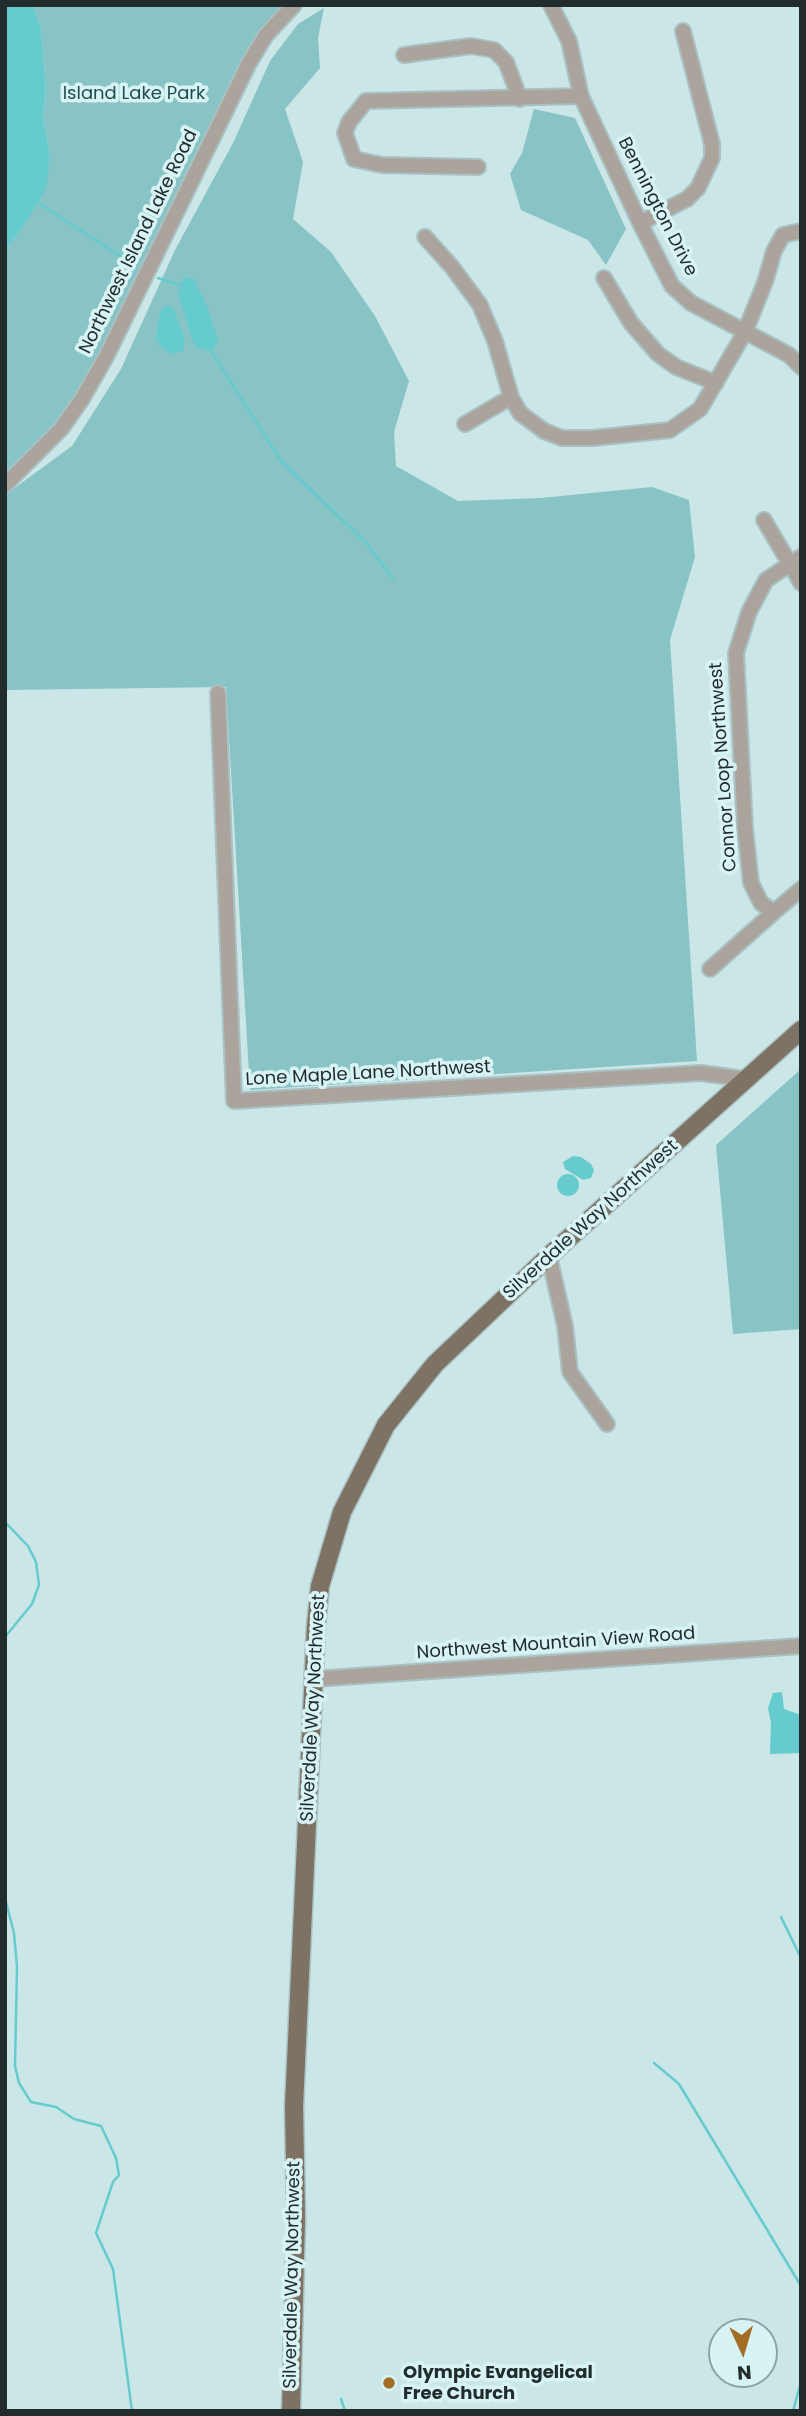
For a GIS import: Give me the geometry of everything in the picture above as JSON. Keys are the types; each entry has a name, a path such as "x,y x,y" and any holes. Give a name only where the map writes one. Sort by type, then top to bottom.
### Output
{"main road":[{"name":"Silverdale Way Northwest","path":"291,2411 296,2217 294,2093 313,1679 318,1606 325,1564 342,1513 369,1453 396,1409 428,1371 549,1256 801,1030"}],"street":[{"name":"Northwest Island Lake Road","path":"5,485 61,429 82,399 106,357 243,74 266,35 294,5"},
{"name":"Bennington Drive","path":"551,5 569,41 582,96 640,223 672,285 691,303 789,355 801,367"},
{"path":"640,223 687,199 698,188 712,158 712,144 683,31"},
{"path":"404,55 471,46 494,50 506,62 520,99"},
{"path":"478,167 382,165 354,159 345,133 366,101 582,96"},
{"path":"425,237 453,267 480,305 495,341 511,397 520,413 544,431 562,438 593,438 670,430 700,409 745,332 774,251 783,235 801,231"},
{"path":"604,278 631,323 657,354 676,367 716,383"},
{"path":"465,424 511,397"},
{"path":"764,520 795,561 801,583"},
{"name":"Connor Loop Northwest","path":"774,912 761,904 751,883 745,829 736,653 749,612 766,580 795,561"},
{"name":"Lone Maple Lane Northwest","path":"218,693 234,1101 701,1073 745,1079"},
{"path":"710,969 801,889"},
{"path":"549,1256 565,1326 570,1372 607,1424"},
{"name":"Northwest Mountain View Road","path":"313,1679 801,1646"}],"green space":[{"name":"Island Lake Park","path":"33,5 294,5 266,35 82,399 5,485 5,249 17,236 45,189 50,156 43,116 46,88 41,28"},
{"path":"324,8 318,38 320,68 285,109 303,162 293,219 331,252 375,316 409,381 394,432 396,466 458,501 541,498 652,487 689,500 695,557 670,640 697,1061 250,1090 226,687 5,690 5,495 72,446 121,369 175,250 233,143 270,61 298,24"},
{"path":"534,109 575,118 626,229 606,265 588,240 521,210 510,174 522,153"},
{"path":"801,1069 801,1329 733,1334 716,1145"}],"shaded area":[{"path":"5,5 33,5 41,28 46,88 43,116 50,156 46,189 17,236 5,249"},
{"path":"184,277 194,279 207,307 218,341 212,351 198,348 193,342 178,293"},
{"path":"166,305 173,308 184,336 184,350 171,354 160,346 156,339 160,312"},
{"path":"573,1156 581,1157 591,1164 594,1170 591,1178 583,1180 565,1169 563,1162"},
{"path":"568,1174 576,1177 579,1185 576,1193 568,1196 560,1193 557,1185 560,1177"},
{"path":"782,1692 784,1709 801,1715 801,1753 770,1754 771,1723 768,1708 773,1693"}],"waterway":[{"path":"37,202 131,263"},
{"path":"158,278 180,285"},
{"path":"211,351 281,461 366,543 393,579"},
{"path":"5,1522 28,1546 36,1562 39,1585 32,1604 5,1637"},
{"path":"5,1898 14,1933 17,1967 15,2066 19,2083 31,2102 56,2107 74,2119 101,2126 116,2158 119,2175 113,2182 96,2233 113,2269 132,2411"},
{"path":"781,1917 801,1958"},
{"path":"654,2063 679,2084 801,2286"},
{"path":"793,2411 801,2382"},
{"path":"341,2399 345,2411"}],"place":[{"name":"Olympic Evangelical Free Church","path":"389,2383"}]}
